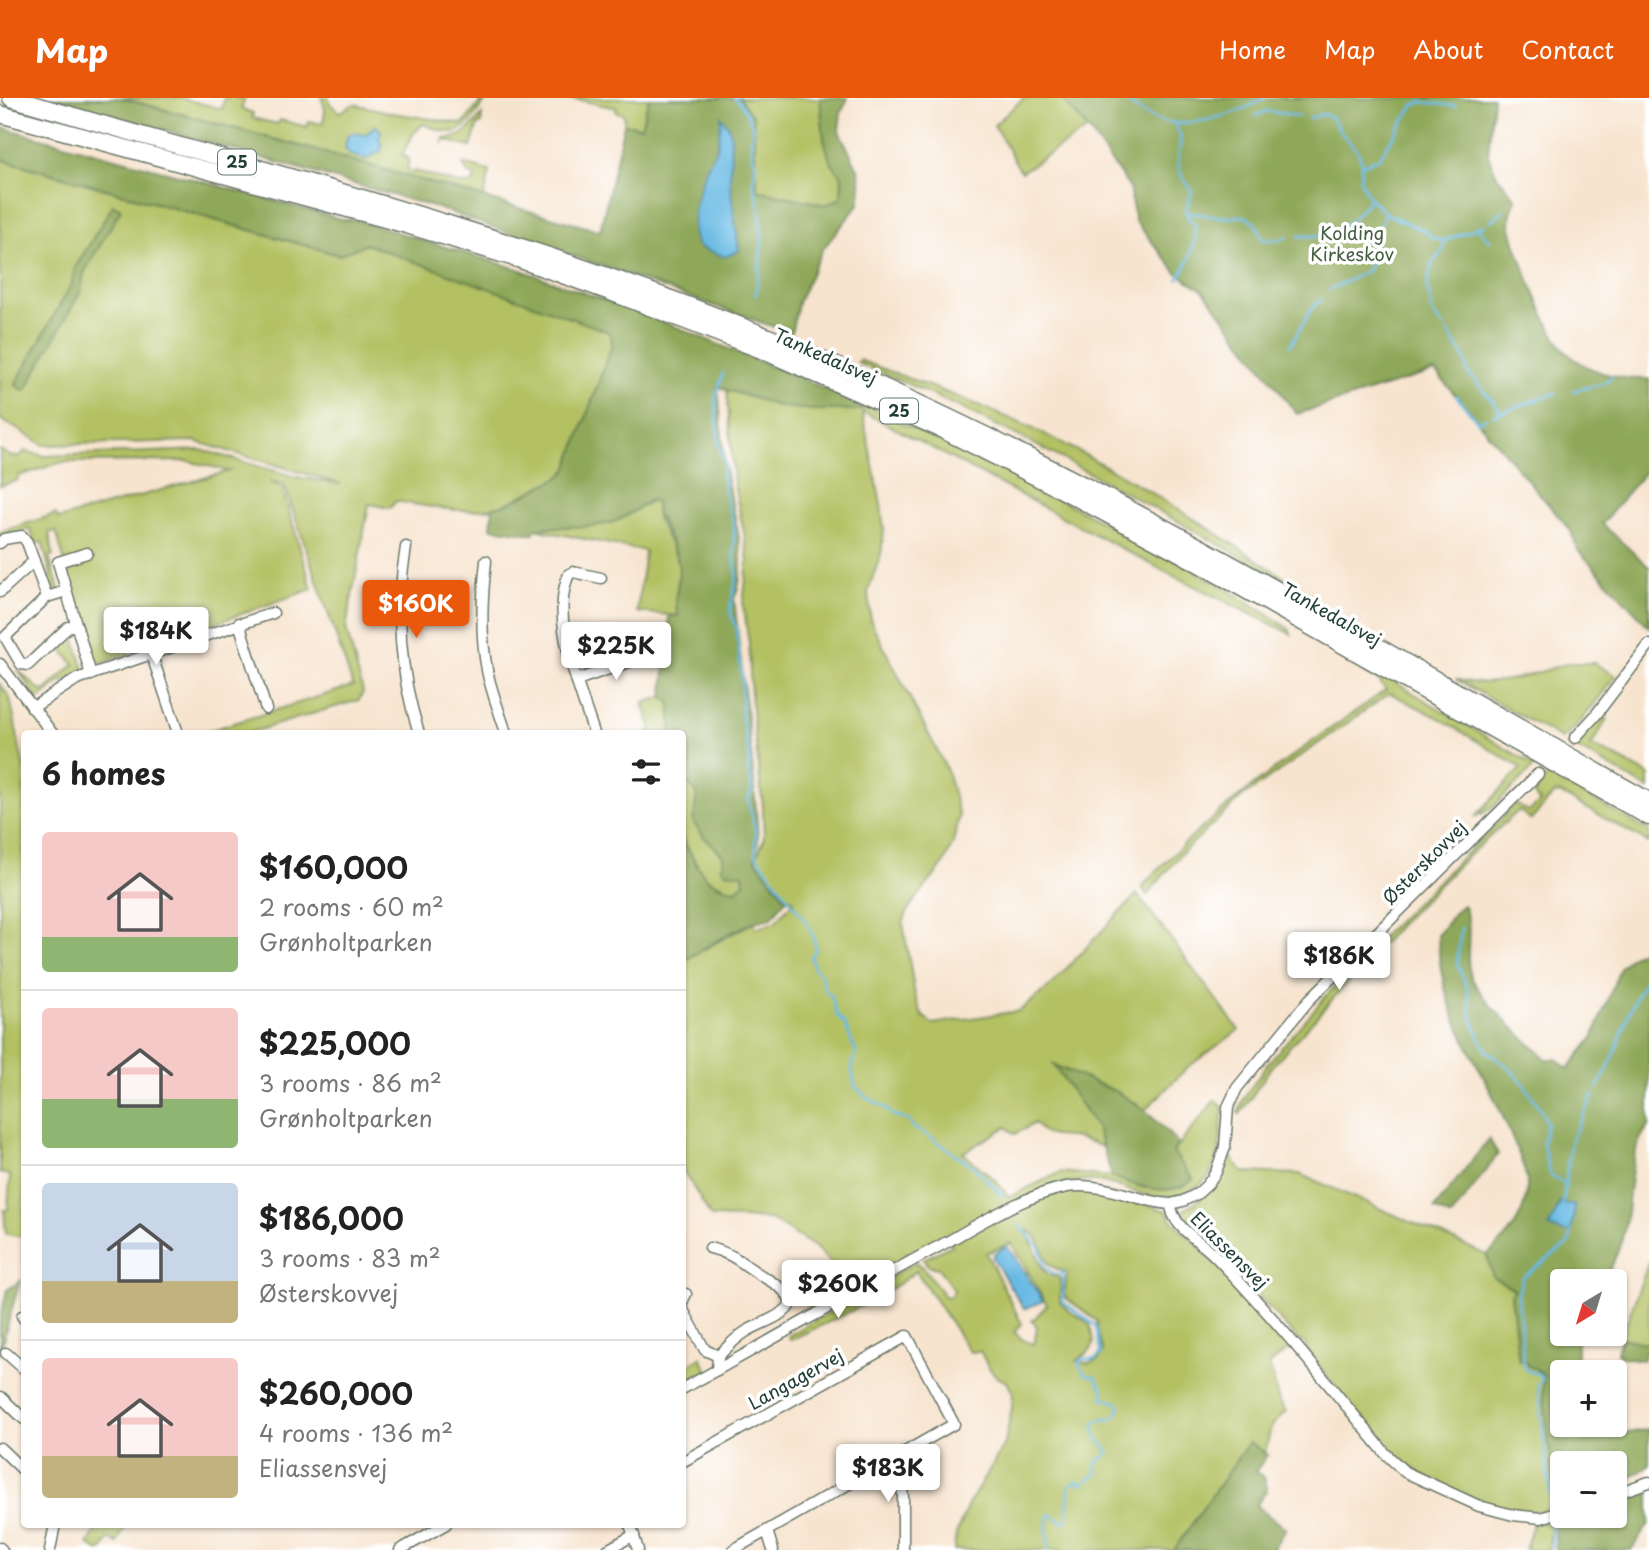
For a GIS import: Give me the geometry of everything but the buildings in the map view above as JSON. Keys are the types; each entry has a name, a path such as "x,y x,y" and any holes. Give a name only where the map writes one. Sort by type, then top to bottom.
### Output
{"highway":[{"path":"0,99 11,98"},
{"name":"Tankedalsvej","path":"11,98 481,232 636,285 794,348 1014,449 1118,503 1649,801"},
{"name":"Tankedalsvej","path":"0,114 407,225 566,276 759,349 945,431 1060,489 1202,565 1649,817"}],"street":[{"path":"0,543 4,539 22,537 47,597"},
{"path":"406,547 400,587 401,644 404,677 418,730"},
{"path":"87,553 58,562 91,675"},
{"path":"0,592 34,561"},
{"path":"486,561 482,602 483,641 488,673 505,730"},
{"path":"593,730 565,637 564,608 567,579 573,572 601,578"},
{"path":"65,591 47,597 5,637 21,664 28,664 68,627 76,625"},
{"path":"32,708 65,685 151,653 273,613"},
{"path":"239,623 266,709"},
{"path":"1575,738 1649,646"},
{"path":"151,653 177,730"},
{"path":"576,680 646,656"},
{"path":"0,664 50,730"},
{"name":"Østerskovvej","path":"1171,1205 1197,1194 1216,1172 1224,1147 1228,1107 1237,1088 1309,1000 1538,774"},
{"name":"Eliassensvej","path":"686,1387 916,1258 1025,1201 1068,1187 1095,1187 1153,1203 1171,1205 1173,1217 1212,1253 1262,1307 1385,1453 1405,1472 1479,1506 1513,1515 1541,1518 1550,1515"},
{"path":"710,1248 777,1284 786,1292 790,1304 782,1314 747,1331 718,1356 718,1370"},
{"path":"686,1315 705,1350 718,1356"},
{"name":"Langagervej","path":"686,1460 906,1336 954,1423 733,1550"},
{"path":"6,1353 21,1366"},
{"path":"1,1396 21,1416"},
{"path":"0,1448 21,1468"},
{"path":"898,1455 903,1496 903,1550"},
{"path":"1627,1489 1649,1482"},
{"path":"50,1550 54,1528"},
{"path":"400,1550 439,1528"},
{"path":"607,1550 632,1529 638,1550"},
{"path":"767,1531 773,1550"}],"green space":[{"path":"51,98 120,98 600,231 624,124 641,127 649,98 739,98 753,117 757,190 826,205 841,198 842,177 830,161 824,138 820,98 848,98 841,113 839,131 859,171 861,189 859,204 822,250 799,300 791,333 438,208"},
{"path":"122,98 181,98 222,109 224,98 245,98 241,109 253,113 252,118 278,124 280,120 307,127 309,121 322,124 325,111 321,98 329,98 330,104 340,112 354,104 463,124 484,98 487,98 472,120 457,131 444,132 423,124 413,134 402,155 409,158 407,169 414,173 415,171 459,184 475,183 474,175 468,174 463,164 490,171 484,198 315,150"},
{"path":"569,98 649,98 641,127 624,124 624,114 616,112 617,108"},
{"path":"739,98 820,98 824,138 830,161 842,176 841,198 826,205 757,190 753,117"},
{"path":"1024,98 1061,98 1088,129 1021,172 994,125"},
{"name":"Kolding Kirkeskov","path":"1061,98 1493,98 1488,155 1496,174 1516,199 1510,217 1512,232 1533,290 1552,330 1568,354 1586,366 1617,377 1649,379 1649,472 1646,470 1602,524 1649,567 1649,627 1577,549 1571,531 1435,371 1297,414 1203,290 1178,274 1135,221 1129,187 1088,129"},
{"path":"482,115 471,147 444,140 442,145 444,138 460,135"},
{"path":"0,127 345,220 353,219 518,269 657,319 862,404 862,410 781,407 718,387 723,453 741,552 739,584 734,599 753,771 758,840 755,859 786,899 771,918 730,933 686,959 686,846 708,879 725,888 736,890 744,883 743,874 725,872 722,868 723,855 693,822 697,793 686,782 686,730 672,730 670,702 663,697 669,616 678,616 676,599 679,565 656,512 656,503 651,500 618,520 598,525 535,529 533,534 491,528 493,507 506,504 560,477 567,470 612,345 609,332 366,244 339,255 0,159"},
{"path":"0,159 338,255 365,244 604,328 611,335 612,345 567,470 560,477 506,505 479,510 396,501 390,508 369,504 346,628 363,692 359,700 258,730 212,730 353,686 284,484 269,481 282,487 312,589 94,666 56,531 49,533 53,555 49,557 59,589 52,592 47,582 51,576 42,542 35,543 30,529 0,539 0,532 56,514 58,519 229,471 188,461 62,462 19,476 17,481 0,486 0,450 10,456 19,457 25,451 44,456 202,450 296,477 341,484 194,441 44,445 0,419"},
{"path":"113,205 121,209 84,273 81,291 25,391 15,385 72,283 75,268"},
{"path":"859,360 974,403 1059,441 1174,506 1317,599 1033,443 857,363"},
{"path":"727,389 778,404 809,408 861,410 862,404 997,466 1219,584 1289,629 1291,634 1166,572 862,411 884,531 881,554 868,591 871,622 947,770 959,816 953,843 943,865 909,908 903,923 915,996 922,1015 932,1024 1019,1011 1048,988 1137,894 1239,1030 1188,1067 1145,1110 1119,1093 1055,1066 1097,1128 1102,1147 1074,1137 1050,1135 1035,1123 1015,1134 1006,1127 963,1153 996,1181 1009,1197 1061,1172 1112,1177 1144,1188 1171,1188 1191,1182 1173,1152 1215,1100 1223,1107 1220,1143 1214,1167 1199,1185 1189,1191 1178,1195 1154,1196 1107,1183 1071,1182 1048,1188 1004,1208 1010,1213 1055,1194 1082,1190 1115,1195 1167,1211 1172,1220 1252,1300 1291,1347 1269,1365 1279,1401 1286,1411 1271,1427 1265,1453 1249,1442 1174,1550 954,1550 956,1534 968,1505 1005,1444 1013,1393 1007,1382 997,1377 989,1368 980,1351 970,1352 916,1271 855,1309 790,1340 788,1336 916,1262 944,1296 950,1297 954,1290 938,1268 929,1266 923,1259 952,1245 949,1237 914,1254 905,1253 905,1259 769,1338 766,1333 831,1293 846,1279 815,1247 770,1219 711,1217 686,1175 686,959 754,922 756,928 775,922 794,901 792,898 786,899 755,859 764,839 751,701 749,643 743,605 748,560 734,484","holes":["1027,1231 1032,1233 1048,1263 1067,1273 1064,1294 1066,1298 1097,1321 1103,1352 1098,1360 1088,1363 1076,1361 1093,1345 1089,1323 1069,1311 1060,1301 1059,1277 1049,1275 1043,1269","1011,1243 1047,1305 1032,1321 1037,1326 1033,1344 1023,1340 1014,1332 1022,1324 986,1253"]},
{"path":"652,500 656,503 657,518 678,561 678,616 637,612 645,551 534,529 602,524 619,520"},
{"path":"72,631 85,672 61,682 37,698 18,670 41,691 46,690 74,664 56,643 63,647 67,643 63,637"},
{"path":"1569,663 1594,663 1616,676 1577,726 1562,739 1455,679 1498,682"},
{"path":"1370,667 1535,766 1492,808 1475,817 1521,768 1439,718 1390,693 1241,798 1181,854 1147,895 1142,887 1198,831 1258,781 1386,690 1379,681 1362,671"},
{"path":"0,684 10,698 21,754 21,1236 6,1234 4,1210 8,1210 10,1175 0,1173"},
{"path":"663,697 670,701 672,730 650,730 643,703"},
{"path":"1603,712 1607,719 1591,746 1649,775 1649,789 1577,748"},
{"path":"1547,774 1649,831 1649,843 1559,793 1554,794 1531,820 1519,810 1402,922 1272,1066 1240,1114 1238,1113 1244,1098 1268,1063 1352,966 1516,804 1529,812 1540,802 1534,795"},
{"path":"686,782 697,792 704,837 723,855 722,868 743,874 744,883 739,890 732,890 705,878 686,845"},
{"path":"1463,905 1469,929 1469,969 1480,992 1546,1059 1557,1059 1568,1069 1593,1038 1620,968 1630,957 1649,947 1649,1126 1637,1146 1624,1232 1610,1269 1550,1269 1550,1346 1577,1346 1577,1360 1550,1360 1550,1437 1585,1437 1586,1441 1627,1437 1627,1433 1649,1429 1649,1466 1627,1480 1627,1451 1550,1451 1550,1454 1544,1377 1540,1371 1528,1366 1527,1361 1519,1361 1511,1294 1515,1290 1493,1277 1487,1255 1503,1240 1521,1214 1526,1194 1525,1171 1499,1108 1453,1014 1440,963 1438,935","holes":["1559,1203 1572,1204 1575,1207 1571,1231 1562,1232 1557,1228 1556,1211"]},
{"path":"1054,1065 1119,1093 1145,1110 1178,1143 1173,1152 1193,1179 1175,1189 1165,1190 1142,1187 1112,1177 1097,1128"},
{"path":"1489,1139 1498,1154 1451,1217 1434,1209"},
{"path":"1230,1155 1242,1172 1300,1174 1487,1255 1493,1277 1516,1290 1511,1294 1519,1361 1527,1361 1544,1377 1550,1454 1550,1509 1513,1511 1480,1502 1444,1487 1396,1456 1374,1434 1308,1353 1305,1343 1298,1340 1180,1213 1204,1196"},
{"path":"1649,1261 1649,1344 1628,1340 1628,1319"},
{"path":"20,1281 0,1354 0,1319 7,1290"},
{"path":"1628,1340 1649,1344 1643,1360 1623,1357 1617,1353 1619,1346 1628,1346"},
{"path":"701,1357 708,1371 686,1382 686,1379 691,1376 686,1367"},
{"path":"1249,1442 1267,1455 1256,1471 1264,1477 1267,1489 1256,1506 1286,1529 1274,1550 1174,1550"},
{"path":"1649,1485 1649,1524 1631,1550 1556,1550 1555,1528 1627,1528 1627,1492"},
{"path":"1534,1520 1550,1524 1548,1550 1525,1550"},
{"path":"97,1528 125,1528 117,1543 109,1539 102,1550 88,1544"}],"water":[{"path":"721,117 728,125 731,135 730,184 739,251 725,257 699,247 694,226 697,198 706,170 717,149"},
{"path":"375,125 381,131 381,151 366,159 350,155 345,148 347,137 352,133 366,135"},
{"path":"1561,1201 1575,1207 1571,1232 1549,1227"},
{"path":"1007,1246 1043,1301 1024,1309 993,1258 994,1254"}],"waterway":[{"path":"735,98 742,105 753,127 751,146 756,167 753,181 759,206 762,242 756,295"},
{"path":"1073,98 1080,103 1090,98"},
{"path":"1124,98 1148,116 1176,123 1222,116 1264,98"},
{"path":"1364,164 1379,158 1414,105 1423,102 1455,106"},
{"path":"1256,116 1266,111 1299,116"},
{"path":"1309,118 1324,114 1331,117 1357,150 1362,162 1360,180 1369,197 1385,213 1444,241 1484,225"},
{"path":"1175,124 1181,137 1179,171 1192,191 1186,211 1195,225 1195,241 1189,260 1178,279"},
{"path":"1299,236 1323,235 1340,229 1370,199"},
{"path":"1490,221 1503,211"},
{"path":"1187,213 1230,218 1243,216 1254,223 1263,240 1287,237"},
{"path":"1329,290 1367,271 1376,251 1375,239 1385,213"},
{"path":"1479,229 1490,241"},
{"path":"1444,327 1433,314 1427,286 1432,263 1442,253 1445,241"},
{"path":"1290,346 1312,308 1321,300"},
{"path":"1448,332 1464,357 1466,370 1501,411"},
{"path":"723,373 716,397 717,421 725,465 725,493 734,527 737,575 730,610 736,628 742,677 742,719 750,758 748,771 752,791 748,799 756,833 756,855 812,933 816,948 811,957 814,969 821,974 825,991 831,995 837,1016 844,1023 856,1052 852,1068 855,1086 866,1097 893,1115 909,1121 914,1128 975,1168 1003,1196"},
{"path":"1573,391 1602,384 1612,377"},
{"path":"1494,415 1556,393"},
{"path":"1456,396 1478,422 1486,418"},
{"path":"1461,928 1457,963 1468,990 1471,1015 1480,1039 1487,1051 1506,1065 1523,1083 1540,1108 1547,1123 1543,1143 1548,1169 1551,1175 1565,1185"},
{"path":"1598,1088 1633,1003 1649,975"},
{"path":"1563,1202 1571,1139 1594,1094"},
{"path":"1020,1226 1039,1247 1045,1267 1054,1274 1063,1273 1063,1302 1096,1326 1101,1354 1095,1359 1081,1359 1078,1363 1085,1374 1095,1377 1103,1390 1103,1398 1118,1403 1120,1407 1114,1418 1095,1423 1097,1436 1109,1452 1096,1463 1097,1473 1082,1485 1077,1481 1069,1485 1067,1521 1062,1522 1050,1514 1047,1527 1049,1550"},
{"path":"1550,1494 1538,1386 1542,1379 1524,1367 1518,1294 1523,1277 1567,1245 1571,1232"},
{"path":"1552,1528 1552,1550"}],"tunnel":[{"path":"1538,774 1575,738"}]}
